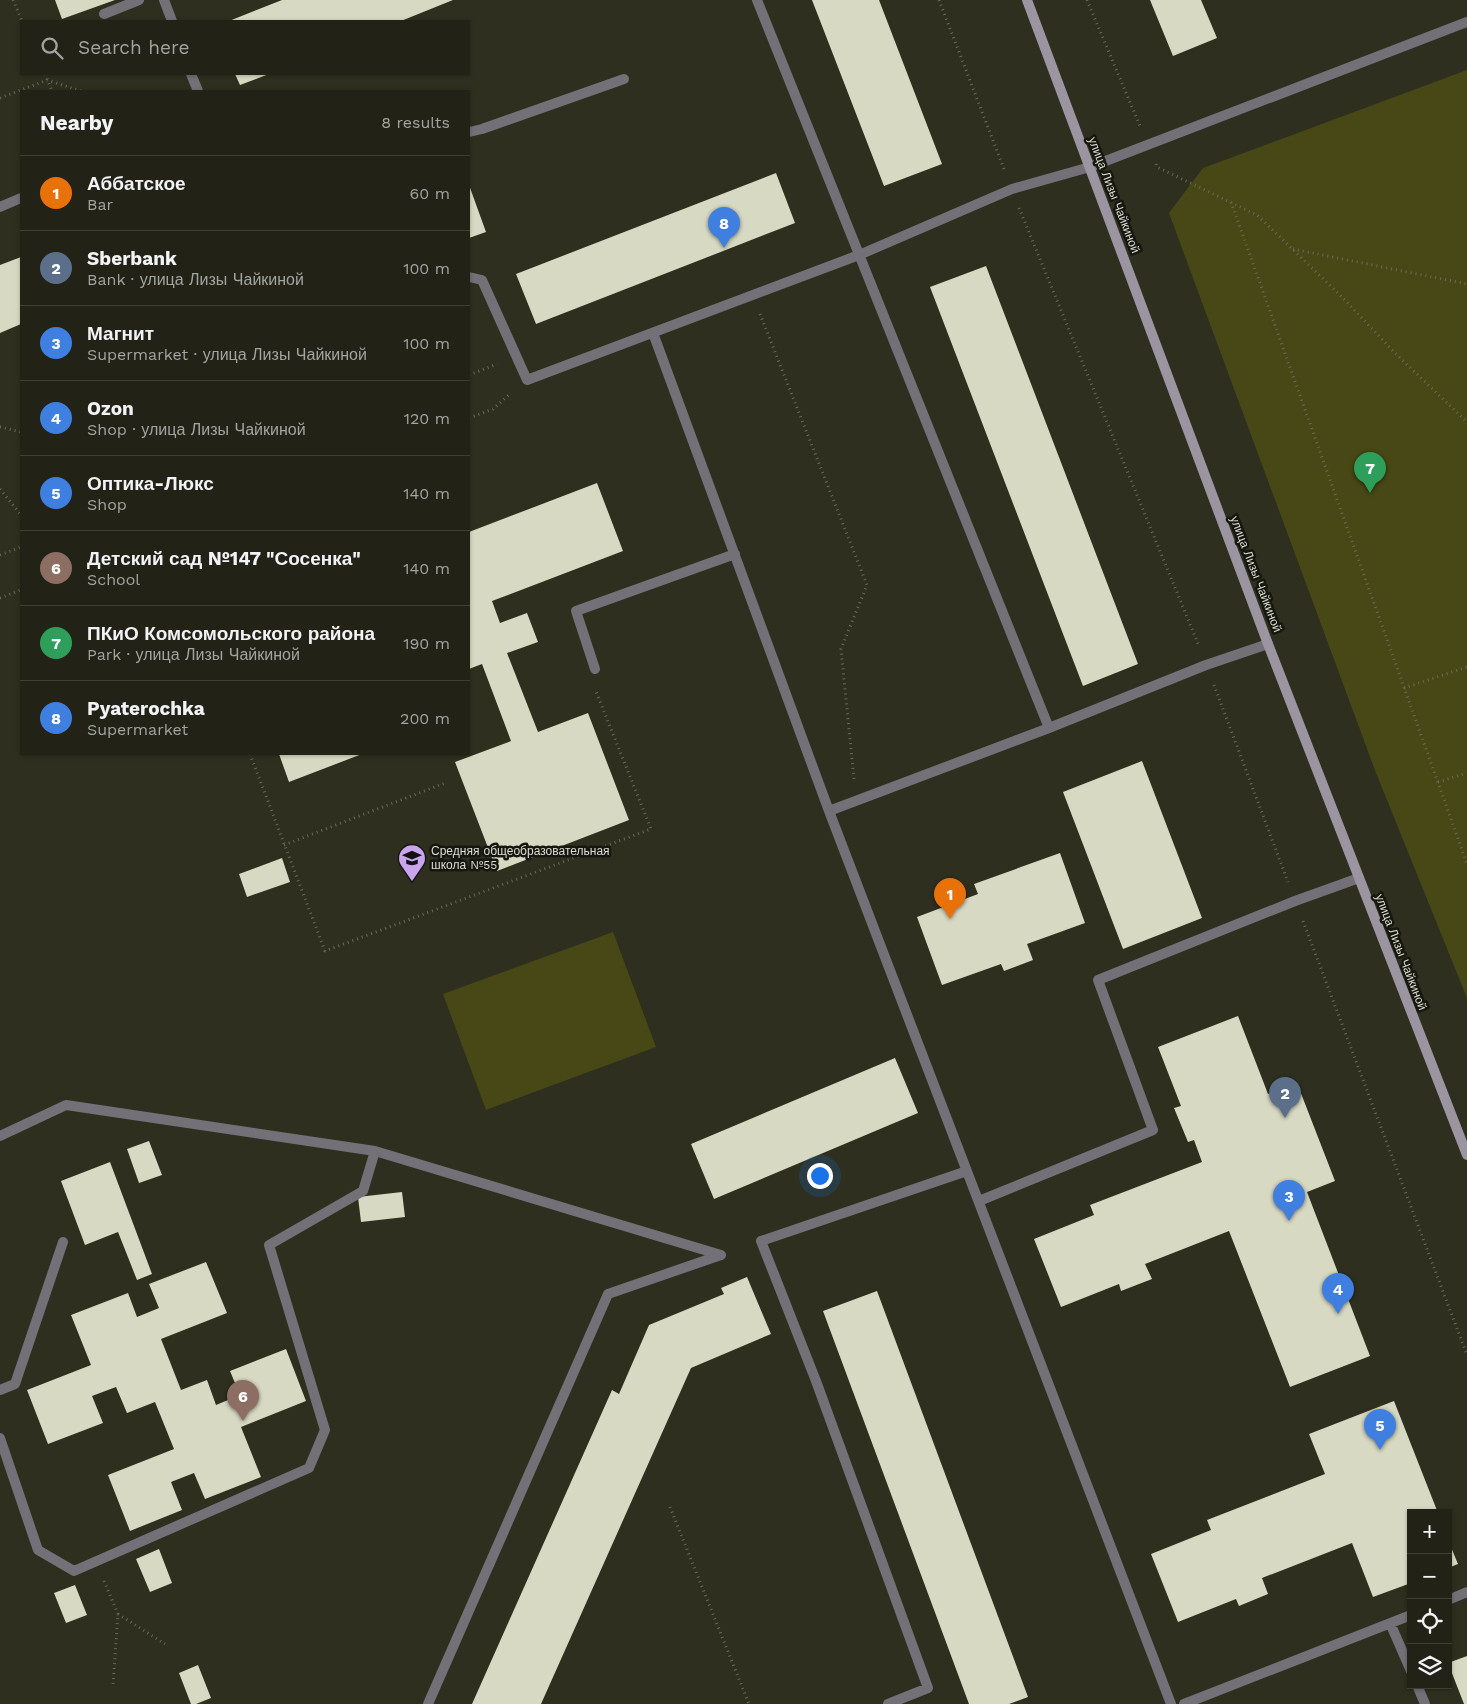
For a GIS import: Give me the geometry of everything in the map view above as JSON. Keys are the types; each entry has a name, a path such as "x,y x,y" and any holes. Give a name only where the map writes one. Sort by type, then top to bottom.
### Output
{"main road":[{"name":"улица Лизы Чайкиной","path":"1027,0 1268,644 1467,1155"}],"street":[{"path":"104,14 139,0"},
{"path":"164,0 172,20"},
{"path":"758,0 1049,728"},
{"path":"470,277 482,280 526,380 859,255 1012,189 1090,167 1467,22"},
{"path":"192,75 198,90"},
{"path":"470,132 624,79"},
{"path":"0,207 20,198"},
{"path":"653,333 829,811 1171,1704"},
{"path":"595,668 576,611 735,554"},
{"path":"829,811 1049,728 1206,665 1268,644"},
{"path":"979,1201 1154,1130 1098,980 1295,901 1359,878"},
{"path":"0,1136 66,1105 375,1151 721,1255 608,1294 428,1704"},
{"path":"0,1438 38,1550 74,1571 309,1468 325,1430 269,1245 363,1190 375,1151"},
{"path":"888,1704 928,1688 816,1381 761,1241 967,1171"},
{"path":"0,1390 14,1384 63,1242"},
{"path":"1450,1599 1467,1592"},
{"path":"1184,1704 1407,1617"},
{"path":"1390,1623 1407,1663"},
{"path":"1419,1689 1425,1704"}],"path":[{"path":"14,0 22,20"},
{"path":"1087,0 1157,167 1257,215 1467,422"},
{"path":"45,75 52,90"},
{"path":"21,90 47,80 78,90"},
{"path":"0,98 20,90"},
{"path":"1231,202 1467,864"},
{"path":"1292,249 1467,284"},
{"path":"753,295 867,585 841,649 856,801"},
{"path":"470,375 516,356"},
{"path":"470,418 493,409 526,380"},
{"path":"0,428 20,432"},
{"path":"0,489 20,514"},
{"path":"0,555 20,547"},
{"path":"0,598 20,590"},
{"path":"1404,688 1467,667"},
{"path":"250,755 325,951 650,829 588,671 595,668"},
{"path":"1438,782 1467,773"},
{"path":"284,845 445,783"},
{"path":"670,1507 749,1704"},
{"path":"96,1562 118,1614 113,1685"},
{"path":"118,1614 164,1644"}],"shaded area":[{"path":"1467,70 1467,998 1376,773 1169,213 1203,168"},
{"path":"613,932 656,1047 486,1110 443,994"}],"building":[{"path":"55,0 115,0 62,19"},
{"path":"282,0 453,0 403,20 232,20"},
{"path":"812,0 879,0 942,164 884,186"},
{"path":"1150,0 1201,0 1217,38 1173,56"},
{"path":"235,75 266,75 240,85"},
{"path":"776,173 795,223 536,324 516,274"},
{"path":"470,188 486,232 470,238"},
{"path":"20,257 20,324 0,333 0,265"},
{"path":"986,266 1138,664 1083,686 930,287"},
{"path":"597,483 623,551 492,601 500,623 527,613 538,642 507,653 538,732 588,713 629,820 497,871 455,762 511,741 482,664 470,669 470,532"},
{"path":"279,755 359,755 289,782"},
{"path":"1142,761 1202,918 1123,949 1063,792"},
{"path":"1060,853 1085,923 1027,944 1033,960 1004,971 1001,964 942,985 917,917 978,894 974,884"},
{"path":"282,858 290,882 247,897 239,874"},
{"path":"1238,1016 1268,1094 1297,1083 1335,1181 1307,1192 1370,1356 1290,1387 1229,1231 1145,1264 1152,1279 1121,1291 1119,1284 1061,1307 1034,1239 1094,1215 1090,1205 1202,1162 1194,1140 1188,1142 1174,1108 1181,1106 1158,1047"},
{"path":"895,1058 918,1113 714,1199 691,1144"},
{"path":"149,1141 162,1175 139,1183 127,1149"},
{"path":"110,1162 152,1274 137,1280 118,1232 85,1245 61,1181"},
{"path":"402,1192 405,1217 361,1222 358,1197"},
{"path":"206,1262 227,1313 161,1339 181,1390 207,1380 216,1405 240,1395 230,1371 286,1349 306,1401 241,1427 261,1477 205,1499 194,1473 171,1482 182,1510 130,1531 108,1475 174,1449 155,1402 127,1413 116,1387 92,1396 103,1423 48,1444 27,1390 91,1365 71,1315 128,1293 137,1317 159,1308 149,1284"},
{"path":"747,1277 771,1334 691,1368 541,1704 472,1704 612,1390 619,1394 649,1325 724,1294 721,1288"},
{"path":"877,1291 1028,1697 1009,1704 969,1704 823,1311"},
{"path":"1394,1401 1436,1509 1407,1509 1407,1584 1373,1597 1352,1543 1262,1578 1268,1594 1239,1606 1236,1599 1178,1622 1151,1554 1211,1530 1207,1520 1325,1474 1309,1434"},
{"path":"159,1549 172,1583 150,1592 136,1559"},
{"path":"1452,1550 1458,1564 1452,1566"},
{"path":"75,1585 87,1615 66,1623 54,1593"},
{"path":"1467,1656 1467,1704 1464,1704 1452,1673 1452,1662"},
{"path":"198,1665 211,1698 191,1704 179,1673"}],"place":[{"name":"Pyaterochka","path":"724,248"},
{"name":"ПКиО Комсомольского района","path":"1370,493"},
{"name":"Средняя общеобразовательная школа №55","path":"412,882"},
{"name":"Аббатское","path":"950,919"},
{"name":"Sberbank","path":"1285,1118"},
{"name":"Магнит","path":"1289,1221"},
{"name":"Ozon","path":"1338,1314"},
{"name":"Детский сад №147 \"Сосенка\"","path":"243,1421"},
{"name":"Оптика-Люкс","path":"1380,1450"}]}
